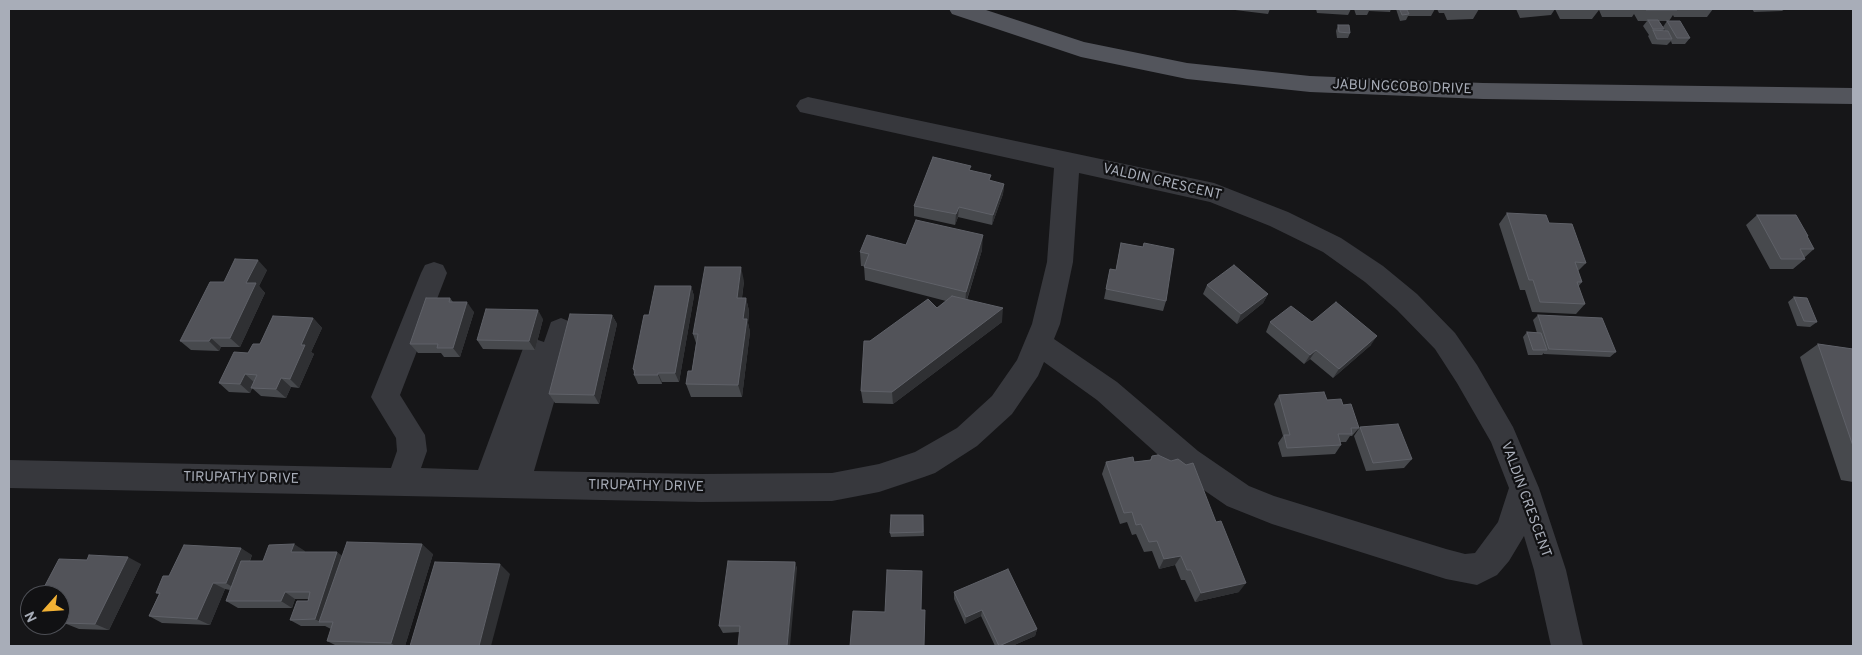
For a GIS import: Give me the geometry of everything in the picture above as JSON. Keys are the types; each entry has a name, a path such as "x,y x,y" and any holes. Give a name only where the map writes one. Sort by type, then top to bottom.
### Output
{"main road":[{"name":"JABU NGCOBO DRIVE","path":"960,9 1091,51 1187,71 1310,84 1493,91 1853,96"}],"street":[{"name":"VALDIN CRESCENT","path":"808,106 1214,193 1279,219 1332,245 1374,274 1407,302 1445,341 1467,374 1503,436 1524,488 1550,570 1567,646"},
{"name":"TIRUPATHY DRIVE","path":"9,474 701,488 832,488 879,478 924,463 968,437 1002,405 1028,367 1046,324 1060,262 1067,161"},
{"path":"401,482 412,451 410,435 385,397 434,273"},
{"path":"502,484 561,330"},
{"path":"1038,344 1107,391 1187,461 1238,496 1272,510 1446,564 1477,570 1486,564 1498,550 1512,528 1524,488"},
{"path":"502,484 535,350"}],"building":[{"path":"1676,9 1677,10 1646,10"},
{"path":"1400,10 1407,10 1409,14 1402,15"},
{"path":"1648,20 1658,20 1664,29 1653,29"},
{"path":"1667,21 1680,21 1690,38 1677,38"},
{"path":"1338,25 1349,25 1350,33 1339,32"},
{"path":"1653,30 1668,31 1672,39 1657,39"},
{"path":"933,157 971,166 969,170 991,175 989,180 1004,184 993,215 959,207 956,214 914,206"},
{"path":"1507,213 1546,215 1549,223 1572,224 1586,263 1575,262 1582,282 1577,282 1585,304 1540,302 1533,280 1529,280"},
{"path":"1757,215 1796,215 1814,249 1800,249 1805,259 1781,259"},
{"path":"916,220 983,235 966,292 864,267 869,254 860,252 867,235 906,245"},
{"path":"1121,243 1143,247 1144,243 1174,249 1166,301 1106,289 1110,269 1116,270"},
{"path":"235,259 258,260 246,283 256,283 230,338 211,338 209,341 180,341 210,282 224,282"},
{"path":"1234,265 1268,294 1241,314 1207,285"},
{"path":"705,267 741,267 737,298 746,298 743,319 747,319 738,385 686,384 688,371 692,371 698,334 693,334"},
{"path":"655,286 691,286 675,373 634,375 635,370 633,369 644,315 649,315"},
{"path":"952,296 1003,308 892,392 861,391 864,341 870,341 928,299 937,308"},
{"path":"1794,297 1807,298 1817,322 1804,321"},
{"path":"426,298 450,298 449,302 467,302 453,348 437,348 438,344 410,344"},
{"path":"1336,302 1377,336 1339,369 1316,350 1310,355 1270,322 1291,306 1312,322"},
{"path":"486,309 538,310 529,341 477,340"},
{"path":"570,314 612,315 594,395 549,394"},
{"path":"1538,315 1602,318 1616,352 1549,349"},
{"path":"273,316 313,318 301,345 305,345 290,379 281,378 276,389 251,388 257,375 245,374 240,384 219,383 234,352 248,353 253,344 260,344"},
{"path":"1527,332 1541,333 1547,350 1533,350"},
{"path":"1818,344 1853,349 1853,446"},
{"path":"1324,392 1327,400 1341,399 1343,405 1351,404 1359,428 1351,428 1352,434 1338,434 1341,445 1287,448 1284,435 1290,435 1279,395"},
{"path":"1398,424 1412,459 1373,463 1360,427"},
{"path":"1158,455 1171,461 1178,459 1186,465 1193,463 1216,522 1221,521 1246,583 1201,593 1191,570 1187,570 1181,556 1164,559 1157,541 1149,542 1141,524 1136,525 1132,512 1124,513 1106,462 1133,457 1134,462 1151,460 1152,456"},
{"path":"891,515 923,515 923,532 890,533"},
{"path":"347,542 422,544 391,643 327,641 333,622 319,622"},
{"path":"294,544 291,552 337,552 315,619 290,620 297,601 308,601 310,592 285,592 281,601 226,601 241,561 263,561 269,545"},
{"path":"184,545 241,548 226,583 213,583 197,619 149,616 160,593 156,593 163,576 169,576"},
{"path":"89,555 128,557 95,624 70,623 70,585 45,585 59,559 87,560"},
{"path":"728,561 795,562 787,646 738,646 740,626 719,626"},
{"path":"435,562 500,564 479,646 410,646"},
{"path":"1008,569 1037,629 999,646 982,610 966,617 954,592"},
{"path":"887,570 922,571 921,610 925,610 924,646 850,646 853,611 885,612"}]}
